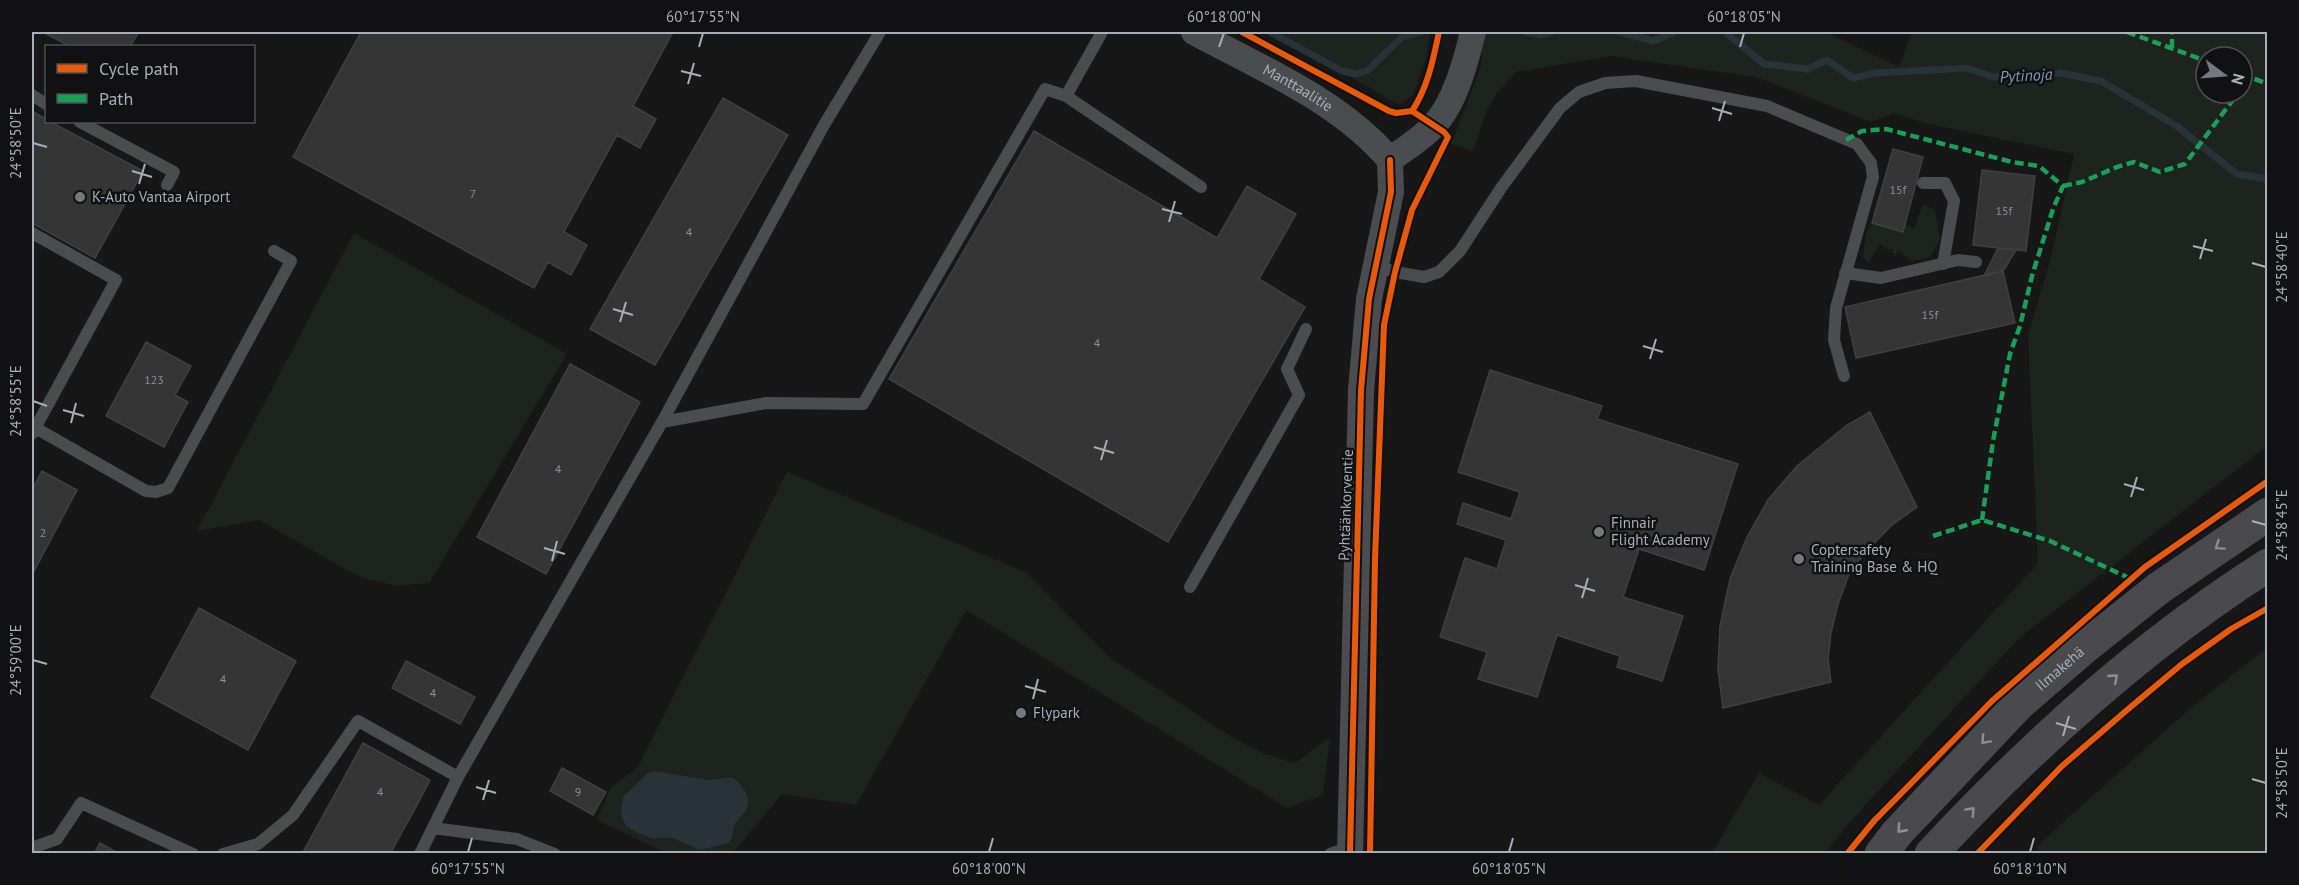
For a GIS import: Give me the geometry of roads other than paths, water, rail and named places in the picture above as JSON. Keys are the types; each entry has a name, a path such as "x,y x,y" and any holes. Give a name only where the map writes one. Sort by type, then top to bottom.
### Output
{"main road":[{"name":"Ilmakehä","path":"1881,854 2019,704 2159,588 2268,514"},
{"path":"1931,854 1978,802 2132,662 2215,598 2268,566"}],"street":[{"name":"Manttaalitie","path":"1194,32 1326,104 1372,138 1390,160"},
{"path":"1390,160 1434,125 1444,110 1464,66 1473,32"},
{"name":"Pyhtäänkorventie","path":"1343,851 1361,390 1366,322 1391,192 1390,160"}],"lane":[{"path":"420,854 458,777 662,422 824,125 880,32"},
{"path":"1066,96 1102,32"},
{"path":"1376,266 1424,277 1439,272 1460,251 1501,188 1560,108 1579,92 1605,83 1636,81 1767,106 1857,144 1871,163 1873,177 1836,308 1834,340 1844,376"},
{"path":"662,422 766,403 863,404 1045,89 1066,96 1201,187"},
{"path":"32,95 45,103"},
{"path":"82,123 174,172 167,185"},
{"path":"1923,183 1945,183 1954,201 1943,264"},
{"path":"32,233 119,276 33,430 146,490 156,492 168,488 291,261 274,251"},
{"path":"1845,273 1881,278 1958,261 1976,262"},
{"path":"1190,587 1299,395 1287,369 1306,329"},
{"path":"223,854 258,844 293,815 358,721 458,777"},
{"path":"32,848 57,839 81,803 193,854"},
{"path":"434,828 517,838 555,854"}],"waterway":[{"path":"1270,32 1342,71 1356,74 1368,70 1402,37 1421,32"},
{"path":"1526,32 1542,35 1551,32"},
{"path":"1619,32 1654,41 1674,32"},
{"name":"Pytinoja","path":"1725,32 1764,64 1808,69 1827,60 1853,78 1876,73 1967,68 1993,77 2060,73 2101,81 2178,127 2237,174 2268,179"}],"place":[{"name":"K-Auto Vantaa Airport","path":"80,197"},
{"name":"Finnair Flight Academy","path":"1599,532"},
{"name":"Coptersafety Training Base & HQ","path":"1799,559"},
{"name":"Flypark","path":"1021,713"}]}
